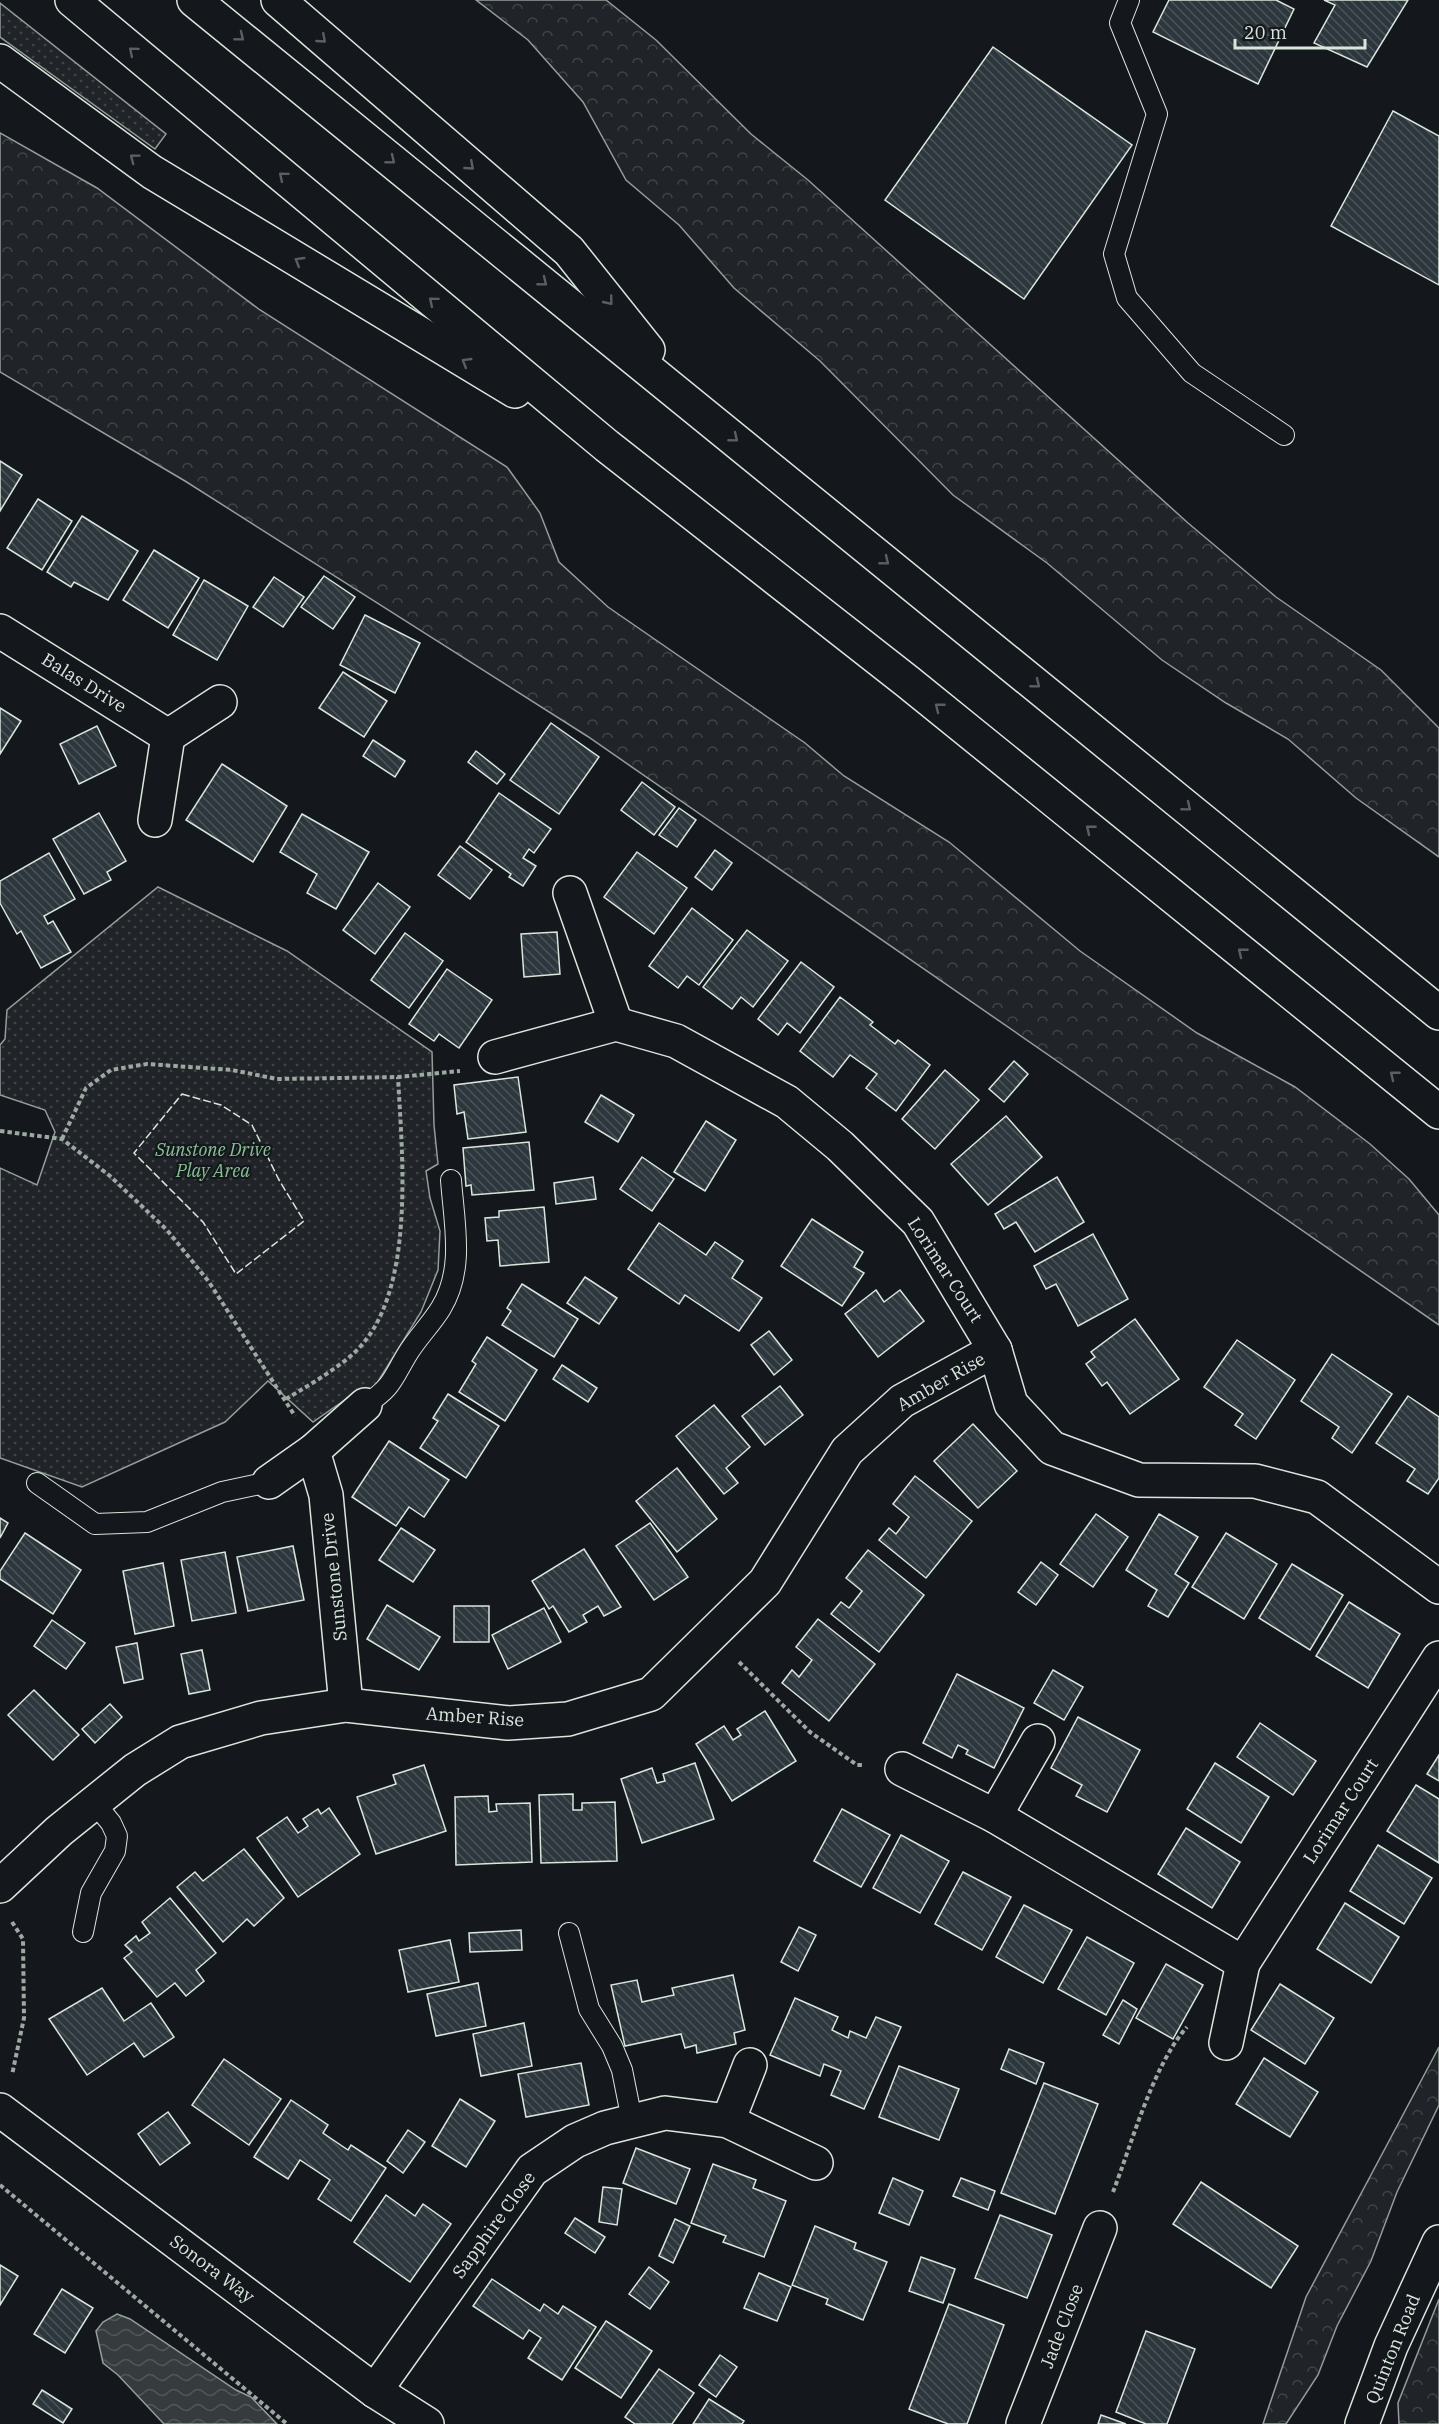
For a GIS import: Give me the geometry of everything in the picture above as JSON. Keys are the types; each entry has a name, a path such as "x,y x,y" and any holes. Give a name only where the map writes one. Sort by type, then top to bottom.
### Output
{"main road":[{"path":"72,0 606,446 908,682 1439,1112"},
{"path":"194,0 689,400 1439,1013"},
{"path":"278,0 569,251 689,400"},
{"path":"0,62 152,172 606,446"},
{"name":"Balas Drive","path":"0,631 168,736"},
{"path":"155,820 168,736 220,702"},
{"path":"495,1057 616,1024 570,893"},
{"name":"Lorimar Court","path":"616,1024 676,1041 787,1101 831,1139 918,1222 995,1350 1011,1404 1052,1448 1139,1480 1255,1481 1317,1497 1439,1587"},
{"name":"Amber Rise","path":"3,1901 58,1831 135,1770 180,1742 261,1718 346,1705 508,1723 568,1719 651,1694 765,1582 847,1450 902,1401 995,1350"},
{"path":"269,1482 313,1451 365,1405"},
{"name":"Sunstone Drive","path":"313,1451 326,1495 346,1705"},
{"name":"Lorimar Court","path":"1226,2043 1243,1963 1439,1658"},
{"path":"995,1816 1038,1741"},
{"path":"902,1768 995,1816 1243,1963"},
{"path":"728,2121 750,2065"},
{"name":"Sonora Way","path":"2,2113 375,2391 427,2424"},
{"name":"Sapphire Close","path":"375,2391 532,2170 575,2141 605,2128 665,2113 728,2121 816,2163"},
{"name":"Jade Close","path":"1023,2424 1100,2228"},
{"name":"Quinton Road","path":"1362,2424 1391,2346 1439,2242"}],"lane":[{"path":"1129,0 1120,23 1157,114 1114,254 1127,298 1192,373 1284,435"},
{"path":"365,1405 386,1392 393,1383 409,1351 442,1307 453,1282 457,1260 451,1180"},
{"path":"37,1483 95,1524 147,1522 222,1492 269,1482"},
{"path":"83,1932 91,1893 115,1851 117,1836 94,1802"},
{"path":"569,1933 589,2009 622,2070 632,2120"}],"path":[{"path":"63,1139 86,1088 111,1070 147,1064 232,1070 277,1079 398,1077 476,1068 495,1057"},
{"path":"286,1399 355,1352 375,1326 390,1286 398,1259 403,1167 398,1077"},
{"path":"0,1131 63,1139 110,1176 167,1230 209,1282 286,1399 313,1451"},
{"path":"712,1636 810,1732 857,1765 902,1768"},
{"path":"2,2113 24,2018 23,1939 3,1901"},
{"path":"1100,2228 1149,2096 1177,2038 1192,2021"},
{"path":"0,2185 287,2424"}],"green space":[{"path":"476,0 606,0 656,40 751,134 808,180 1188,523 1276,597 1381,670 1439,728 1439,857 1356,798 1288,739 1226,703 1162,660 1047,563 953,495 820,361 734,288 679,225 626,180 583,102 528,40"},
{"path":"0,3 166,134 155,149 0,37"},
{"path":"0,133 97,188 260,310 507,467 540,513 559,562 608,607 805,743 844,776 949,842 1080,951 1197,1033 1295,1087 1370,1144 1409,1179 1439,1215 1439,1325 587,736 185,481 0,372"},
{"name":"Sunstone Drive Play Area","path":"158,887 287,951 432,1052 434,1125 438,1164 426,1171 430,1198 440,1231 438,1270 421,1312 369,1396 352,1395 313,1422 268,1381 225,1422 82,1487 0,1458 0,1168 37,1185 55,1132 45,1110 0,1095 0,1045 5,1039 7,1010"},
{"path":"1439,2047 1439,2105 1397,2192 1371,2261 1337,2326 1318,2375 1286,2424 1263,2424 1306,2297"},
{"path":"1439,2299 1439,2424 1399,2424 1398,2403"}],"water":[{"path":"117,2314 130,2319 236,2390 251,2397 277,2424 164,2424 118,2375 103,2363 96,2331 103,2322"}],"building":[{"path":"1169,0 1276,0 1294,9 1258,84 1153,32"},
{"path":"1324,0 1408,0 1367,67 1314,43 1335,5"},
{"path":"993,47 1132,145 1024,299 885,200"},
{"path":"1393,111 1439,136 1439,285 1331,226"},
{"path":"0,461 22,475 0,511"},
{"path":"38,499 72,521 42,570 7,548"},
{"path":"82,516 138,551 108,600 74,582 71,587 47,572"},
{"path":"154,550 199,578 168,628 123,600"},
{"path":"324,576 355,597 333,629 301,607"},
{"path":"274,577 304,597 283,627 253,607"},
{"path":"204,580 248,606 217,660 173,635"},
{"path":"365,615 420,643 395,693 340,665"},
{"path":"343,672 387,701 364,737 319,708"},
{"path":"0,708 21,721 0,754"},
{"path":"551,723 599,757 559,814 510,780"},
{"path":"97,726 116,766 79,784 60,744"},
{"path":"373,740 405,761 395,777 363,756"},
{"path":"476,751 505,774 497,784 468,762"},
{"path":"222,764 287,806 253,862 186,820"},
{"path":"642,782 675,807 654,835 621,810"},
{"path":"499,793 551,829 534,853 529,849 523,858 536,866 523,886 509,877 511,874 466,842"},
{"path":"679,808 696,820 677,847 659,835"},
{"path":"99,813 126,861 107,872 111,880 84,894 53,839"},
{"path":"302,814 369,852 336,909 307,893 317,874 280,852"},
{"path":"460,846 492,870 470,899 438,875"},
{"path":"715,850 732,863 712,890 695,877"},
{"path":"637,852 687,888 654,934 604,897"},
{"path":"49,853 75,899 44,916 48,924 53,921 71,952 41,968 21,931 17,934 0,903 0,881"},
{"path":"378,883 410,907 375,954 343,930"},
{"path":"692,908 733,940 699,985 687,976 678,988 649,966"},
{"path":"747,930 788,961 753,1007 741,997 732,1009 703,987"},
{"path":"557,932 560,974 524,977 521,934"},
{"path":"405,933 443,961 409,1008 371,980"},
{"path":"801,962 834,987 800,1033 787,1023 778,1035 758,1019"},
{"path":"447,969 492,1000 459,1048 439,1034 434,1041 409,1024"},
{"path":"840,997 873,1022 870,1025 895,1044 898,1040 930,1065 896,1111 866,1088 877,1074 850,1055 833,1077 800,1051"},
{"path":"1014,1061 1028,1074 1004,1102 989,1089"},
{"path":"945,1070 979,1100 935,1149 902,1119"},
{"path":"518,1077 526,1132 468,1139 464,1112 457,1114 454,1085"},
{"path":"601,1095 634,1115 618,1142 585,1122"},
{"path":"1006,1116 1042,1157 988,1205 951,1164"},
{"path":"706,1121 736,1140 705,1191 674,1172"},
{"path":"529,1142 534,1190 472,1195 471,1185 466,1186 463,1148"},
{"path":"642,1157 674,1179 652,1211 620,1189"},
{"path":"593,1177 596,1199 556,1204 554,1183"},
{"path":"1057,1177 1084,1222 1035,1252 1016,1222 1004,1229 995,1214"},
{"path":"544,1207 549,1262 500,1266 498,1240 487,1241 485,1218 499,1217 499,1211"},
{"path":"812,1219 863,1252 854,1267 864,1273 842,1306 781,1266"},
{"path":"659,1223 706,1255 715,1242 743,1261 732,1278 762,1298 739,1331 685,1295 679,1304 628,1269"},
{"path":"1093,1234 1128,1299 1078,1326 1056,1284 1046,1289 1034,1266"},
{"path":"585,1277 617,1298 599,1324 567,1303"},
{"path":"522,1284 578,1319 554,1357 502,1325 511,1311 507,1308"},
{"path":"876,1290 884,1302 900,1290 924,1321 878,1357 845,1314"},
{"path":"1135,1319 1179,1379 1130,1414 1107,1382 1102,1386 1086,1364 1095,1357 1091,1352"},
{"path":"769,1331 792,1360 774,1375 751,1345"},
{"path":"487,1337 537,1370 505,1421 459,1392 476,1364 472,1361"},
{"path":"1237,1340 1295,1380 1256,1439 1235,1425 1243,1414 1204,1387"},
{"path":"1332,1354 1392,1394 1352,1453 1332,1438 1339,1427 1301,1401"},
{"path":"562,1365 597,1388 588,1402 553,1379"},
{"path":"780,1386 803,1415 765,1445 742,1416"},
{"path":"448,1394 499,1426 466,1478 420,1448 438,1421 433,1418"},
{"path":"1408,1396 1439,1417 1439,1478 1428,1494 1407,1481 1415,1469 1376,1443"},
{"path":"714,1405 750,1447 726,1468 738,1483 724,1494 676,1436"},
{"path":"973,1424 1017,1471 978,1508 934,1461"},
{"path":"389,1441 449,1480 424,1517 409,1507 396,1526 352,1497"},
{"path":"677,1468 717,1519 677,1552 636,1501"},
{"path":"915,1476 972,1521 926,1578 879,1540 889,1528 896,1534 909,1517 893,1504"},
{"path":"1096,1514 1128,1537 1093,1587 1060,1564"},
{"path":"1159,1514 1198,1537 1175,1574 1189,1583 1168,1617 1148,1606 1157,1590 1126,1570"},
{"path":"0,1518 8,1523 0,1538"},
{"path":"650,1523 688,1577 654,1600 616,1546"},
{"path":"401,1528 435,1550 413,1582 379,1560"},
{"path":"25,1533 81,1570 53,1614 0,1579 0,1571"},
{"path":"1226,1533 1277,1564 1244,1619 1192,1587"},
{"path":"293,1546 304,1600 248,1611 237,1557"},
{"path":"584,1549 621,1607 604,1616 598,1606 583,1615 587,1622 569,1632 553,1606 549,1609 532,1581"},
{"path":"868,1550 924,1595 879,1652 831,1614 841,1602 849,1608 862,1591 846,1578"},
{"path":"225,1552 236,1613 192,1621 181,1560"},
{"path":"1041,1562 1058,1575 1036,1605 1018,1592"},
{"path":"163,1563 174,1626 135,1634 123,1571"},
{"path":"1292,1564 1343,1595 1310,1650 1259,1618"},
{"path":"1349,1602 1400,1634 1368,1688 1316,1656"},
{"path":"387,1605 440,1637 419,1670 367,1639"},
{"path":"454,1606 489,1606 489,1642 454,1642"},
{"path":"544,1608 561,1642 508,1669 492,1635"},
{"path":"818,1619 875,1664 829,1721 782,1683 792,1670 799,1677 812,1660 796,1647"},
{"path":"52,1620 85,1643 66,1669 34,1646"},
{"path":"137,1643 143,1679 124,1683 116,1647"},
{"path":"202,1650 210,1690 189,1694 181,1654"},
{"path":"1053,1670 1083,1687 1064,1720 1034,1703"},
{"path":"957,1674 1024,1708 994,1768 966,1754 968,1750 958,1745 952,1758 923,1743"},
{"path":"34,1690 79,1735 53,1760 8,1715"},
{"path":"110,1704 122,1717 95,1743 82,1729"},
{"path":"765,1711 796,1761 732,1801 696,1744 724,1726 733,1740 741,1735 737,1729"},
{"path":"1078,1717 1140,1750 1107,1812 1076,1796 1082,1785 1051,1768"},
{"path":"1260,1723 1316,1761 1293,1795 1237,1757"},
{"path":"1439,1755 1439,1781 1427,1774"},
{"path":"695,1763 714,1819 642,1843 621,1779 652,1768 657,1783 665,1781 663,1774"},
{"path":"1215,1763 1269,1797 1241,1843 1187,1809"},
{"path":"424,1765 446,1831 376,1854 357,1797 396,1784 393,1775"},
{"path":"1416,1785 1439,1799 1439,1863 1387,1831"},
{"path":"573,1794 573,1810 582,1810 582,1803 615,1802 617,1861 541,1863 539,1795"},
{"path":"488,1796 489,1812 497,1811 496,1804 530,1803 532,1862 456,1865 455,1797"},
{"path":"329,1808 360,1854 298,1897 257,1838 287,1817 298,1833 308,1826 303,1819 318,1809 321,1814"},
{"path":"842,1809 890,1835 861,1887 814,1861"},
{"path":"1186,1828 1240,1862 1212,1908 1158,1874"},
{"path":"901,1835 949,1861 920,1913 873,1888"},
{"path":"1378,1845 1432,1878 1404,1924 1350,1891"},
{"path":"244,1849 284,1898 254,1926 247,1919 223,1942 177,1887 195,1872 203,1881"},
{"path":"963,1872 1011,1897 982,1950 935,1924"},
{"path":"170,1898 216,1953 196,1970 204,1981 186,1996 175,1983 157,1997 124,1958 132,1952 125,1945 136,1936 139,1941 150,1933 142,1922"},
{"path":"1345,1903 1399,1937 1371,1983 1317,1949"},
{"path":"1024,1905 1072,1930 1043,1983 996,1957"},
{"path":"799,1927 816,1935 798,1971 781,1962"},
{"path":"521,1930 522,1950 470,1952 469,1933"},
{"path":"1087,1937 1134,1963 1106,2015 1058,1989"},
{"path":"450,1940 459,1982 408,1992 399,1950"},
{"path":"1166,1964 1203,1985 1173,2039 1136,2018"},
{"path":"733,1975 745,2030 734,2033 736,2044 697,2053 696,2045 685,2048 681,2034 625,2046 611,1985 637,1980 642,2002 674,1995 672,1988"},
{"path":"478,1983 486,2026 436,2036 427,1994"},
{"path":"1280,1984 1334,2018 1305,2064 1251,2030"},
{"path":"102,1988 124,2021 151,2003 174,2037 144,2057 134,2043 87,2075 49,2019"},
{"path":"795,1998 838,2017 832,2030 848,2038 850,2031 866,2038 876,2017 901,2027 864,2109 831,2095 841,2071 824,2064 820,2076 770,2055"},
{"path":"1123,2000 1137,2009 1119,2044 1103,2035"},
{"path":"524,2023 532,2066 481,2076 473,2034"},
{"path":"1009,2049 1044,2063 1036,2084 1001,2069"},
{"path":"1264,2058 1318,2092 1290,2137 1236,2104"},
{"path":"224,2059 281,2099 249,2145 192,2105"},
{"path":"581,2063 589,2105 526,2117 518,2074"},
{"path":"899,2066 959,2089 939,2140 879,2117"},
{"path":"1044,2083 1098,2104 1055,2214 1001,2193"},
{"path":"460,2099 495,2121 466,2167 432,2146"},
{"path":"291,2100 328,2125 323,2133 348,2150 351,2145 386,2168 351,2221 318,2199 330,2180 300,2160 288,2179 254,2157"},
{"path":"168,2112 190,2143 160,2165 138,2134"},
{"path":"408,2130 425,2142 403,2173 387,2161"},
{"path":"636,2148 690,2169 676,2204 623,2183"},
{"path":"713,2164 756,2180 753,2188 786,2201 764,2257 723,2242 726,2236 691,2223"},
{"path":"893,2178 923,2191 909,2225 879,2213"},
{"path":"961,2178 995,2191 988,2210 953,2196"},
{"path":"1201,2182 1298,2246 1271,2288 1173,2224"},
{"path":"603,2187 622,2189 617,2225 599,2222"},
{"path":"386,2195 415,2216 423,2204 451,2224 410,2282 354,2242"},
{"path":"1000,2215 1052,2235 1027,2298 975,2278"},
{"path":"575,2218 605,2237 595,2253 565,2233"},
{"path":"675,2219 690,2226 673,2263 659,2256"},
{"path":"815,2226 856,2243 854,2249 887,2262 863,2320 826,2304 828,2299 792,2285"},
{"path":"921,2257 955,2269 943,2303 909,2291"},
{"path":"0,2265 18,2276 0,2305"},
{"path":"649,2267 669,2282 650,2309 629,2294"},
{"path":"759,2273 791,2287 777,2321 744,2308"},
{"path":"492,2279 540,2311 544,2304 558,2314 563,2306 596,2327 562,2380 528,2358 541,2338 529,2330 523,2339 473,2306"},
{"path":"62,2289 93,2308 65,2353 34,2334"},
{"path":"949,2304 1004,2325 967,2424 948,2424 909,2409"},
{"path":"606,2321 652,2351 621,2398 575,2368"},
{"path":"1146,2331 1195,2349 1167,2424 1146,2424 1116,2412"},
{"path":"720,2355 737,2367 716,2397 699,2385"},
{"path":"659,2369 694,2393 672,2424 635,2424 625,2417"},
{"path":"42,2390 72,2409 63,2423 33,2404"},
{"path":"709,2399 744,2421 742,2424 693,2424"},
{"path":"1101,2415 1126,2424 1098,2424"}],"fence":[{"path":"182,1094 221,1105 252,1125 279,1180 304,1221 236,1274 203,1222 134,1153 182,1094"}]}
